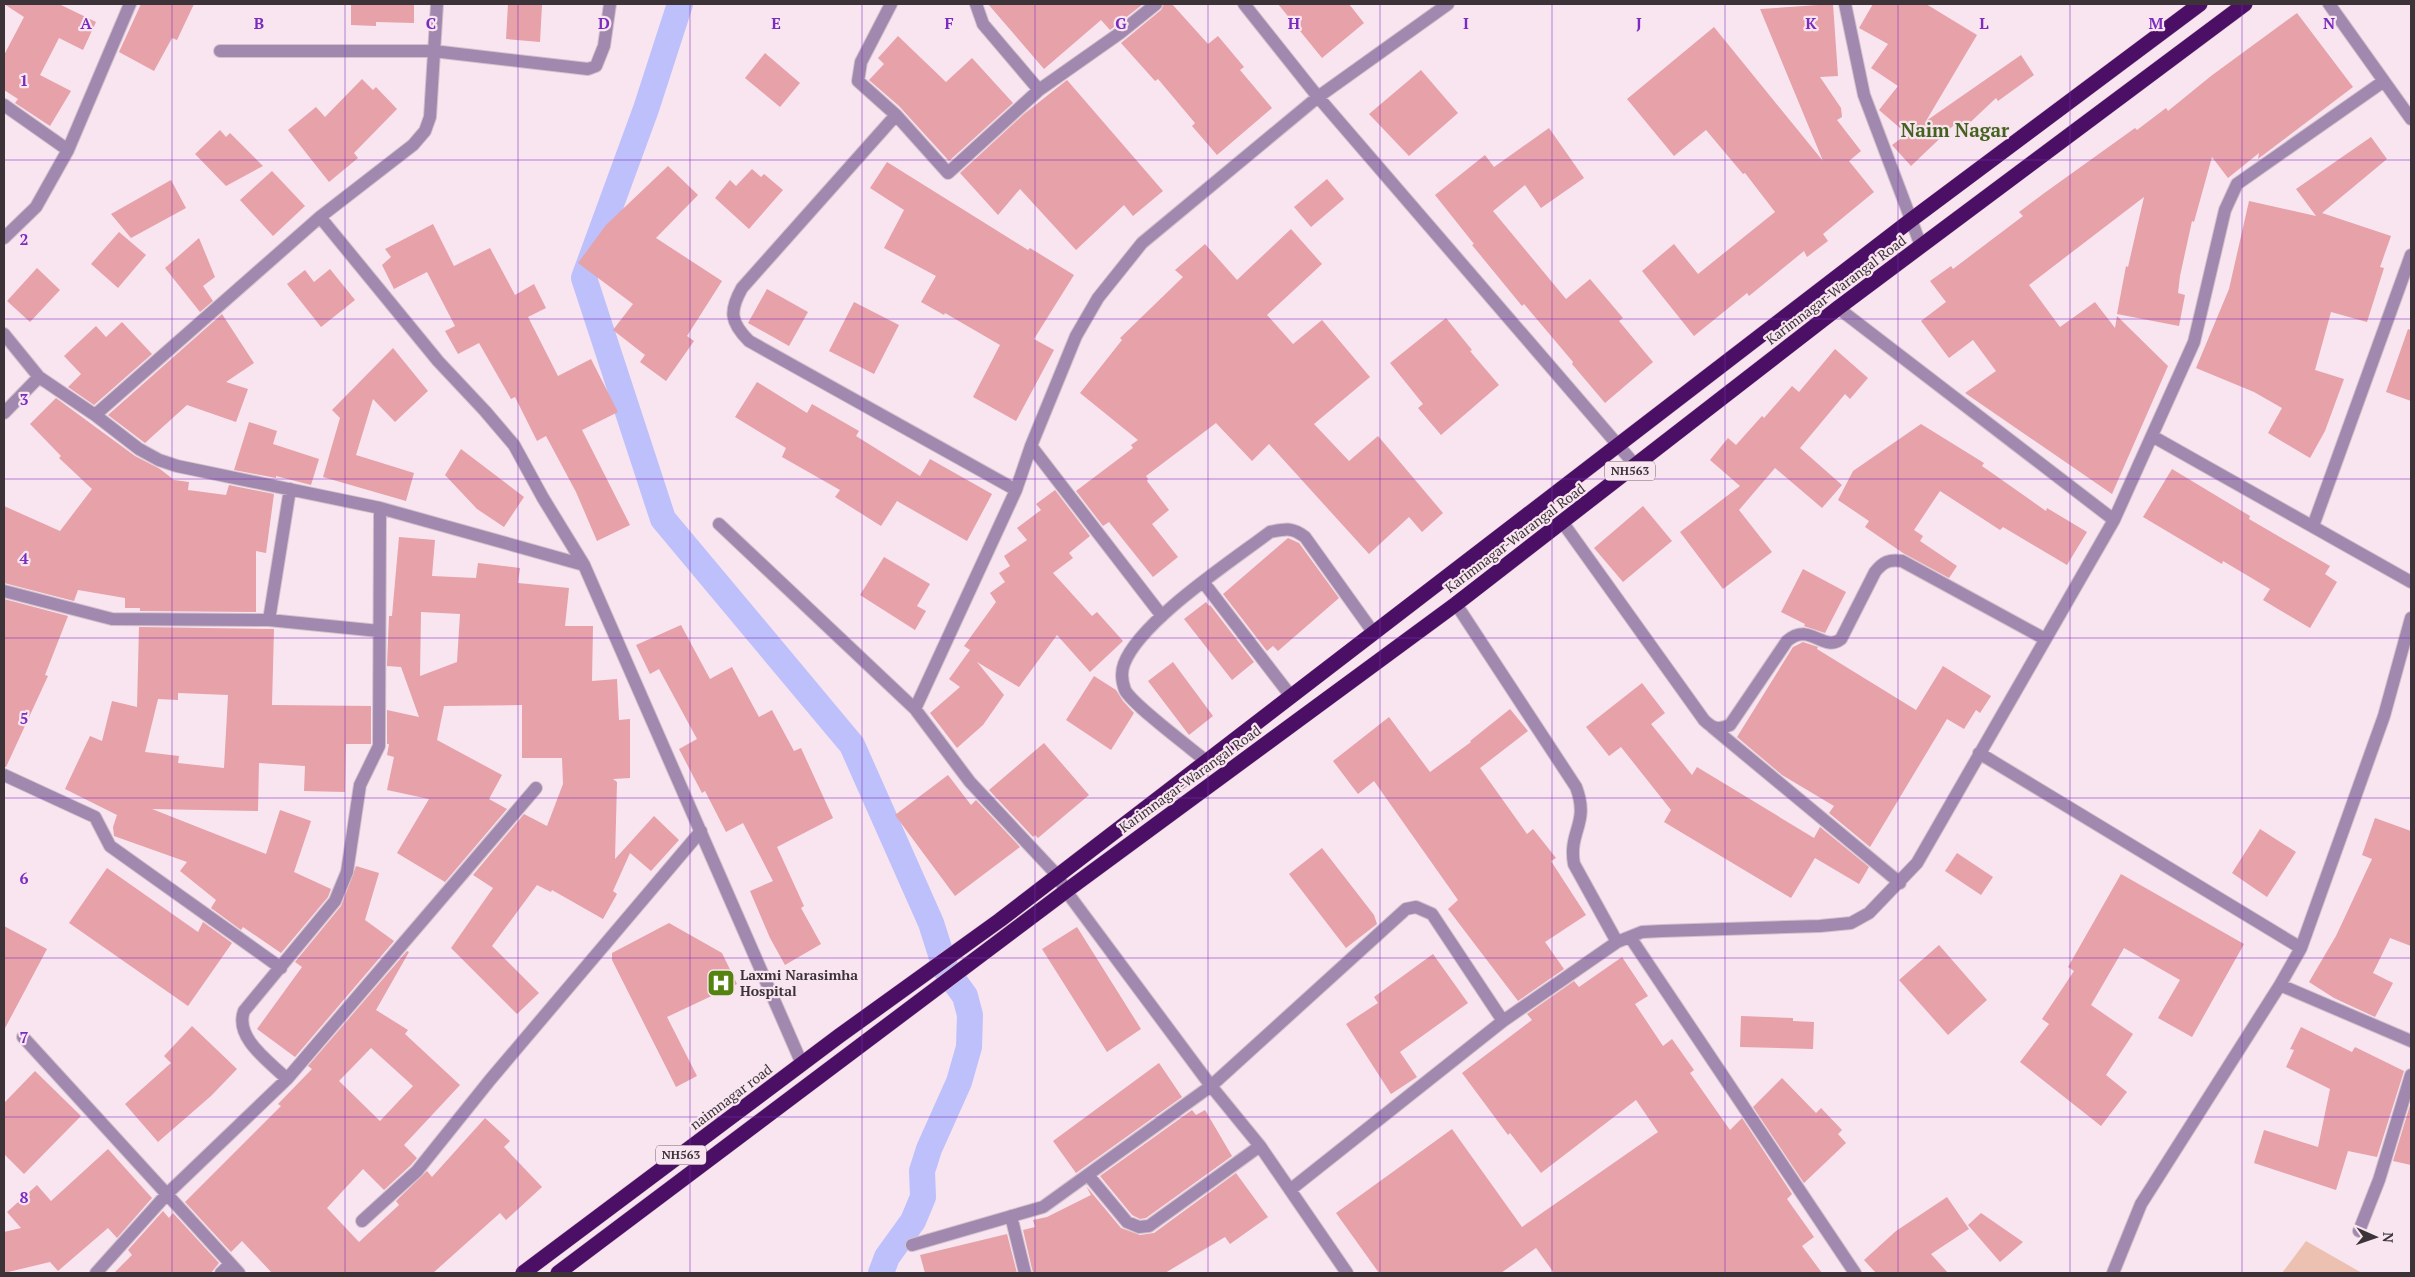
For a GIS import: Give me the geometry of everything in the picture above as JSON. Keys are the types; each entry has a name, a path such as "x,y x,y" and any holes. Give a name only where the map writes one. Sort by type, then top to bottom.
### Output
{"highway":[{"name":"Karimnagar-Warangal Road","path":"838,1036 981,933 1911,220 2200,4"},
{"name":"Karimnagar-Warangal Road","path":"558,1273 1066,891 1456,604 1563,523 1838,308 2245,4"},
{"name":"naimnagar road","path":"523,1273 838,1036"}],"street":[{"path":"4,238 36,207 68,150 130,4"},
{"path":"95,415 320,217 413,145 425,131 430,117 437,4"},
{"path":"220,51 433,51 574,68 596,66 604,46 610,4"},
{"path":"891,4 862,62 858,81 896,115 948,173 1039,90 1120,33 1156,4"},
{"path":"976,4 982,24 1039,90"},
{"path":"1244,4 1318,97 1636,466"},
{"path":"915,709 1016,490 1030,446 1076,336 1098,298 1122,266 1142,243 1318,97 1448,4"},
{"path":"1845,4 1864,95 1921,246"},
{"path":"2329,4 2411,119"},
{"path":"1290,1190 1503,1022 1617,942 1642,932 1662,930 1820,926 1851,923 1869,914 1900,884 1917,862 2114,520 2194,342 2224,210 2237,184 2384,81"},
{"path":"4,105 68,150"},
{"path":"896,115 742,288 733,306 734,320 739,331 749,341 1016,490"},
{"path":"320,217 438,361 485,411 514,446 584,565 802,1064"},
{"path":"2313,526 2411,255"},
{"path":"1838,308 2114,520"},
{"path":"4,334 39,378 95,415 139,449 158,460 177,466 380,508 584,565"},
{"path":"4,413 39,378"},
{"path":"2152,436 2411,582"},
{"path":"1030,446 1162,616"},
{"path":"269,620 290,489"},
{"path":"287,1080 247,1038 241,1020 244,1011 336,902 347,872 360,785 379,746 380,508"},
{"path":"1563,523 1704,720 1900,884"},
{"path":"719,524 915,709 970,782 1057,875 1066,891 1211,1086 1260,1146 1347,1273"},
{"path":"1205,760 1129,696 1122,678 1123,666 1129,654 1162,616 1204,582 1270,532 1296,530 1306,538 1373,632"},
{"path":"1712,728 1720,729 1730,725 1787,641 1795,635 1803,632 1829,643 1836,643 1841,639 1875,572 1883,563 1892,560 1902,561 2045,639"},
{"path":"1204,582 1290,695"},
{"path":"4,591 112,619 269,620 378,631"},
{"path":"1456,604 1576,787 1582,812 1574,837 1572,852 1574,864 1617,942"},
{"path":"2113,1273 2141,1204 2280,986 2301,948 2384,716 2409,640 2411,618"},
{"path":"1979,753 2301,948"},
{"path":"4,775 95,817 110,846 282,968"},
{"path":"96,1273 167,1194 287,1080 536,788"},
{"path":"362,1221 417,1171 490,1080 701,832"},
{"path":"912,1245 1042,1207 1211,1086 1406,910 1416,907 1432,914 1503,1022"},
{"path":"1630,937 1855,1273"},
{"path":"2280,986 2411,1041"},
{"path":"23,1036 239,1273"},
{"path":"2360,1231 2379,1180 2411,1075"},
{"path":"1088,1175 1127,1222 1139,1227 1149,1226 1260,1146"},
{"path":"1011,1216 1025,1273"},
{"path":"221,1273 230,1264"}],"shaded area":[{"path":"2306,1241 2362,1273 2282,1273"}],"building":[{"path":"4,4 59,4 96,22 83,50 59,38 40,75 71,91 50,126 15,103 18,99 4,90 4,55 24,17"},
{"path":"141,4 194,4 177,40 172,38 154,71 119,52"},
{"path":"351,4 414,4 414,23 376,22 376,26 351,25"},
{"path":"508,4 542,5 540,42 506,39"},
{"path":"988,4 1143,4 1110,30 1101,20 1044,69"},
{"path":"1164,4 1172,4 1208,44 1218,36 1244,67 1240,70 1272,108 1217,155 1192,126 1195,123 1158,79 1155,81 1121,43 1161,10"},
{"path":"1278,4 1349,4 1364,23 1322,58"},
{"path":"1833,4 1838,76 1820,77 1841,108 1842,117 1837,120 1861,151 1849,161 1874,192 1823,234 1828,241 1807,257 1804,251 1749,296 1747,293 1694,336 1642,271 1674,244 1698,274 1775,212 1745,173 1743,174 1706,130 1674,156 1627,99 1714,27 1823,161 1760,9"},
{"path":"1873,4 1926,4 1977,35 1926,121 2021,55 2034,75 1998,101 1996,98 1961,131 1955,124 1911,166 1892,145 1907,134 1879,110 1898,86 1871,68 1888,44 1859,28"},
{"path":"2297,13 2353,87 2258,159 2259,153 2228,178 2212,157 2194,222 2192,221 2180,276 2178,293 2185,295 2179,326 2117,314 2126,266 2128,267 2144,197 2029,285 2060,327 2095,302 2115,328 2117,316 2168,366 2112,494 1965,393 1996,371 1973,340 1949,358 1921,321 1946,302 1930,281 1951,266 1953,269 2023,216 2019,212 2043,194 2135,128 2137,130 2166,108 2168,111 2211,76"},
{"path":"898,36 946,82 972,58 1013,103 949,161 899,106 869,80 884,64 878,58"},
{"path":"765,53 800,83 780,107 745,78"},
{"path":"1421,70 1458,113 1409,156 1369,114"},
{"path":"362,79 373,90 376,87 397,109 354,153 358,158 329,182 288,130 316,107 325,117"},
{"path":"1067,80 1163,191 1133,216 1124,205 1076,250 1020,189 998,215 960,173 1024,114"},
{"path":"1549,128 1584,178 1541,208 1525,185 1493,211 1566,299 1590,279 1623,318 1619,321 1653,362 1605,403 1572,364 1573,362 1524,304 1522,306 1472,245 1474,244 1435,195 1485,155 1494,167"},
{"path":"220,130 226,137 230,133 263,166 226,186 195,154"},
{"path":"2371,137 2387,159 2322,213 2391,236 2380,267 2384,268 2367,322 2331,312 2315,370 2344,379 2325,431 2310,458 2268,433 2282,408 2254,392 2196,368 2229,289 2249,201 2316,216 2296,189"},
{"path":"887,162 1028,250 1030,248 1074,275 1034,339 1054,350 1016,421 973,397 1000,345 945,313 944,315 921,302 936,276 884,248 904,210 870,188"},
{"path":"668,166 698,195 656,238 722,281 687,336 694,341 666,381 640,362 645,355 613,330 633,304 578,263 606,225"},
{"path":"752,169 761,177 764,174 783,190 749,229 715,198 730,180 736,186"},
{"path":"272,171 305,206 273,236 240,200"},
{"path":"1327,179 1344,199 1311,227 1294,207"},
{"path":"171,180 186,208 131,238 111,214"},
{"path":"433,224 454,266 490,248 515,295 534,284 546,308 528,317 558,376 591,359 618,412 582,430 630,525 597,541 576,492 546,436 537,441 515,397 511,399 479,343 458,354 445,331 455,326 427,272 394,289 382,265 391,257 385,249"},
{"path":"1291,229 1322,264 1267,315 1293,344 1322,320 1370,377 1314,424 1349,461 1378,436 1443,513 1422,532 1409,517 1369,554 1269,444 1252,461 1216,423 1146,476 1147,481 1169,510 1152,524 1178,557 1153,577 1109,522 1103,526 1076,491 1133,448 1131,445 1138,440 1080,393 1122,340 1120,338 1183,277 1175,270 1205,244 1237,280"},
{"path":"119,232 146,255 118,288 91,264"},
{"path":"199,238 215,277 203,286 213,301 200,312 165,268"},
{"path":"37,268 60,290 30,322 7,301"},
{"path":"330,269 355,300 321,327 287,284 305,270 314,282"},
{"path":"767,289 808,312 789,346 748,323"},
{"path":"854,302 899,325 874,374 829,351"},
{"path":"222,314 254,363 226,382 248,389 236,422 187,405 145,443 108,415"},
{"path":"1446,318 1472,350 1470,351 1499,385 1441,435 1418,408 1423,404 1390,363"},
{"path":"122,322 152,354 94,405 68,387 81,374 64,356 96,326 106,337"},
{"path":"2408,329 2411,330 2411,401 2386,392"},
{"path":"393,348 428,391 395,422 373,399 356,455 414,473 406,501 323,477 340,418 332,410"},
{"path":"1835,349 1868,378 1850,399 1845,394 1800,448 1842,485 1822,508 1775,468 1739,510 1772,552 1723,589 1680,532 1740,486 1710,460 1728,438 1736,445 1762,416 1764,418 1792,386 1799,392"},
{"path":"757,382 807,413 812,404 859,431 856,436 920,476 930,459 992,494 967,541 897,501 881,526 835,497 840,490 782,457 786,448 735,417"},
{"path":"56,398 135,456 160,469 174,480 189,482 188,490 226,495 229,485 274,494 266,553 256,551 256,612 140,611 140,608 125,608 125,598 78,590 74,601 4,583 4,506 60,531 92,489 59,458 61,456 30,424"},
{"path":"249,422 277,431 273,444 319,459 311,485 276,476 276,478 234,470"},
{"path":"1921,424 1984,463 1982,466 2046,511 2047,508 2087,532 2067,565 2003,527 2000,530 1940,491 1914,530 1923,536 1920,541 1957,566 1949,578 1903,553 1865,527 1869,521 1838,500 1853,471"},
{"path":"461,449 524,497 504,527 477,509 445,475"},
{"path":"2172,469 2250,516 2249,519 2330,566 2325,574 2337,582 2310,628 2263,600 2270,589 2223,561 2222,564 2143,517"},
{"path":"1055,490 1090,536 1069,553 1073,558 1053,573 1092,616 1097,612 1123,641 1090,672 1057,635 1019,687 977,662 1004,695 983,725 957,748 930,713 960,687 949,679 970,650 964,646 996,602 990,593 1005,582 999,573 1010,566 1004,556 1027,540 1017,528 1041,510 1036,504"},
{"path":"1643,506 1672,541 1623,582 1594,548"},
{"path":"399,537 435,540 432,576 476,578 478,563 520,568 518,583 569,588 565,626 593,626 592,681 617,679 619,720 630,719 630,778 613,779 617,782 615,859 654,816 679,840 651,871 630,853 613,891 617,894 603,919 552,890 551,892 537,885 492,946 539,993 517,1014 451,948 493,888 473,875 524,814 547,826 563,784 562,758 522,758 522,705 444,706 437,740 502,775 489,799 507,809 445,882 397,853 429,799 387,790 394,757 387,755 389,744 387,744 387,710 419,717 401,667 387,666 389,616 392,616","holes":["421,612 460,614 457,662 420,676"]},
{"path":"1288,538 1299,543 1339,598 1278,651 1273,646 1267,651 1223,594"},
{"path":"884,557 930,584 917,606 926,611 915,630 860,595"},
{"path":"1803,569 1846,592 1825,633 1804,626 1805,624 1781,612"},
{"path":"4,599 68,616 45,675 48,676 6,767 4,767"},
{"path":"1206,602 1254,662 1232,680 1184,619"},
{"path":"681,625 710,679 732,667 759,717 772,710 794,751 801,748 833,818 777,847 804,906 801,908 821,944 785,965 770,938 750,891 773,881 743,823 726,832 705,791 702,793 679,749 697,739 659,669 650,674 636,645"},
{"path":"139,627 274,629 272,705 371,706 371,744 346,744 345,792 304,791 305,766 259,763 258,811 152,809 266,854 280,810 311,821 294,872 331,889 328,897 281,953 243,927 241,930 211,908 216,900 180,871 187,862 114,836 113,827 117,815 65,789 90,736 102,741 112,701 137,707","holes":["178,693 228,695 224,768 178,763 179,756 145,752 158,699 178,700"]},
{"path":"1803,642 1818,647 1817,649 1916,710 1943,666 1991,696 1980,713 1976,710 1964,729 1947,719 1870,847 1829,813 1834,806 1782,775 1737,737 1793,647"},
{"path":"1173,662 1213,716 1189,735 1148,681"},
{"path":"1094,676 1116,690 1134,713 1111,750 1066,720"},
{"path":"1642,683 1665,713 1651,724 1692,775 1697,767 1814,838 1820,827 1869,867 1859,884 1815,858 1791,898 1664,822 1671,810 1621,747 1609,756 1586,727"},
{"path":"1510,709 1528,731 1480,768 1527,834 1533,829 1556,858 1551,861 1586,915 1545,942 1564,969 1518,1001 1448,909 1458,900 1374,781 1358,794 1333,761 1389,717 1430,772 1471,742"},
{"path":"1044,743 1089,795 1038,838 1035,835 1033,837 989,790"},
{"path":"948,775 971,805 976,800 1020,847 955,896 895,815"},
{"path":"2375,818 2411,831 2411,946 2390,938 2373,973 2393,983 2375,1017 2334,998 2309,982 2336,936 2372,859 2362,855"},
{"path":"2260,829 2296,852 2267,897 2232,873"},
{"path":"1322,848 1374,915 1377,924 1346,948 1289,874"},
{"path":"1957,853 1993,877 1981,895 1945,871"},
{"path":"356,866 379,873 365,920 394,941 295,1057 257,1029 302,967 295,962 341,906"},
{"path":"107,868 198,932 203,922 232,943 188,1006 69,923"},
{"path":"2121,874 2244,944 2192,1037 2158,1018 2180,980 2124,948 2091,1005 2133,1034 2106,1075 2127,1092 2101,1126 2020,1062 2049,1024 2042,1019 2074,971 2068,967"},
{"path":"669,923 722,953 737,984 667,1017 697,1076 676,1087 612,960 612,953"},
{"path":"4,926 47,949 4,1030"},
{"path":"1077,927 1141,1029 1107,1052 1042,949"},
{"path":"1939,945 1987,1000 1948,1035 1899,980"},
{"path":"407,951 409,952 376,1010 408,1030 405,1034 460,1085 404,1145 417,1158 384,1190 363,1169 327,1208 359,1242 399,1205 396,1201 427,1171 432,1177 485,1118 510,1141 504,1147 542,1187 506,1220 500,1213 433,1273 272,1273 242,1241 231,1252 185,1202 281,1106 278,1104 312,1069 308,1066","holes":["371,1048 413,1086 380,1121 339,1081"]},
{"path":"1433,954 1468,1003 1400,1052 1417,1077 1391,1094 1346,1024 1378,1003 1374,997"},
{"path":"1622,957 1648,996 1635,1004 1663,1046 1672,1039 1694,1070 1690,1073 1730,1130 1742,1118 1792,1194 1787,1199 1814,1237 1802,1246 1822,1273 1554,1273 1536,1248 1501,1273 1379,1273 1336,1213 1452,1129 1522,1227 1658,1132 1636,1100 1541,1173 1510,1133 1508,1135 1462,1073 1532,1020 1527,1014 1574,981 1579,987"},
{"path":"1741,1016 1793,1018 1793,1021 1814,1022 1813,1049 1740,1047"},
{"path":"192,1026 237,1069 211,1096 158,1142 125,1104 171,1063 164,1056"},
{"path":"2301,1027 2352,1052 2355,1047 2404,1071 2377,1157 2348,1151 2336,1190 2254,1163 2264,1130 2318,1147 2330,1089 2286,1067 2294,1050 2290,1049"},
{"path":"1159,1063 1182,1097 1076,1173 1053,1141"},
{"path":"35,1071 81,1116 24,1174 4,1154 4,1103"},
{"path":"1782,1078 1816,1113 1821,1108 1842,1130 1838,1134 1846,1143 1804,1183 1753,1107"},
{"path":"2411,1102 2411,1165 2393,1161"},
{"path":"1192,1110 1196,1115 1205,1110 1232,1156 1146,1218 1140,1219 1132,1215 1100,1176"},
{"path":"108,1149 152,1198 117,1238 108,1228 58,1271 50,1262 4,1273 4,1232 21,1228 7,1212 37,1185 51,1201"},
{"path":"1236,1173 1268,1217 1230,1244 1225,1237 1165,1273 1033,1273 1023,1230 1035,1227 1033,1220 1047,1217 1091,1195 1086,1186 1121,1228 1140,1235 1154,1233"},
{"path":"1947,1197 1969,1229 1931,1254 1948,1273 1876,1273 1864,1260 1896,1231"},
{"path":"163,1211 169,1218 173,1213 219,1263 211,1273 114,1273 132,1255 128,1250"},
{"path":"1981,1213 2023,1242 2000,1262 1968,1225"},
{"path":"1007,1234 1017,1273 925,1273 920,1255"}],"waterway":[{"path":"680,4 646,109 584,278 663,519 852,745 931,923 946,970 965,996 970,1015 969,1047 959,1082 929,1149 922,1171 923,1197 913,1221 887,1257 881,1273"}],"place":[{"name":"Laxmi Narasimha Hospital","path":"721,983"}],"district":[{"name":"Naim Nagar","path":"1955,130"}]}
